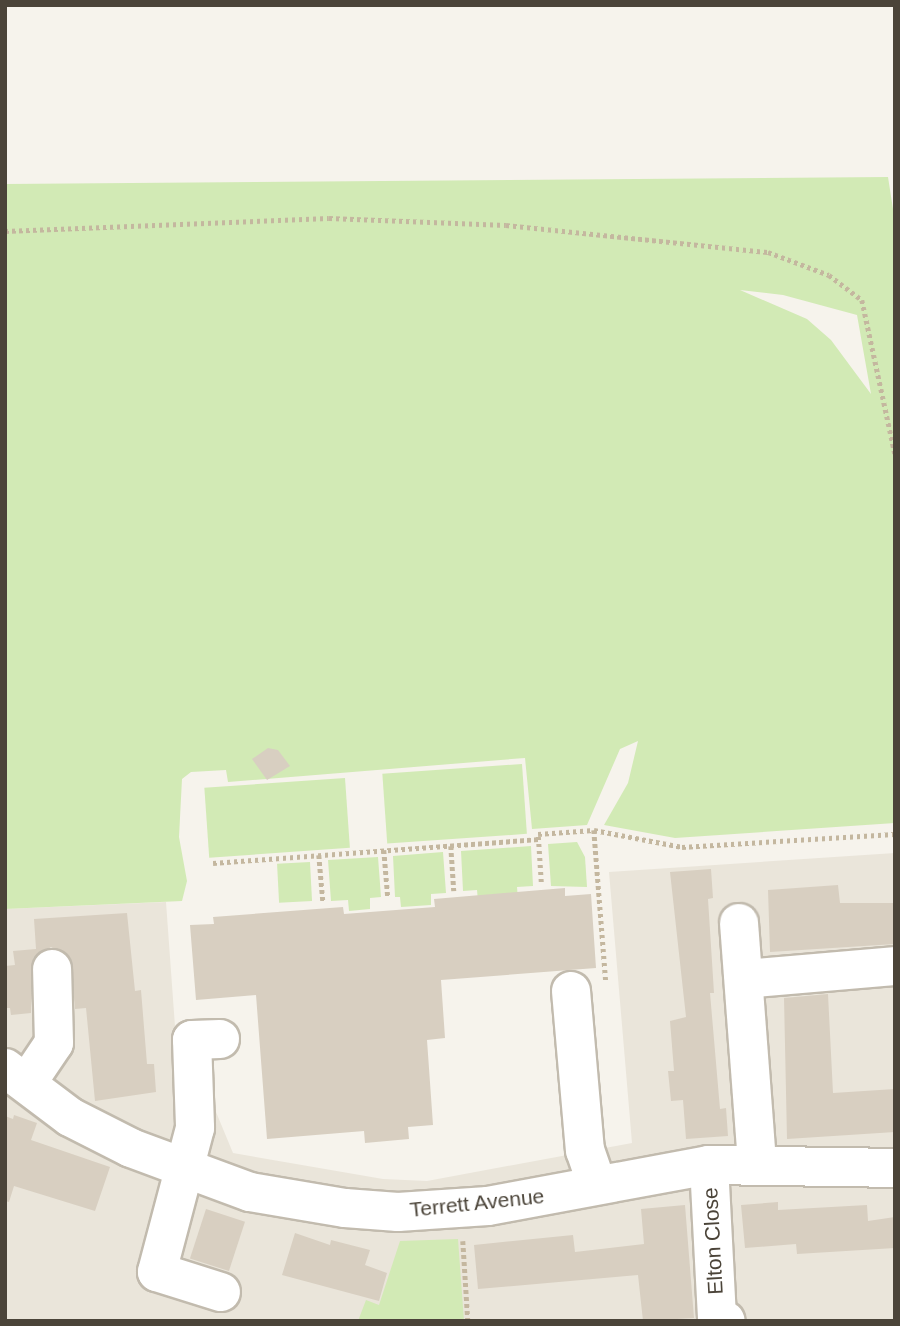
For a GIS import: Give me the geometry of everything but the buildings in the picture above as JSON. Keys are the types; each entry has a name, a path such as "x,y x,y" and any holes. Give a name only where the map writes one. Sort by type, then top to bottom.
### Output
{"street":[{"path":"739,923 757,1164"},
{"path":"744,978 895,966"},
{"path":"16,1076 67,1052 54,1032 52,969"},
{"path":"571,991 585,1150 597,1184"},
{"path":"220,1039 192,1040 195,1128 157,1272 221,1292"},
{"name":"Terrett Avenue","path":"16,1076 70,1117 107,1136 184,1167 250,1192 345,1208 460,1209 709,1165 895,1168"},
{"name":"Elton Close","path":"709,1165 720,1320"}],"path":[{"path":"5,231 329,218 506,225 768,252 829,275 862,300 895,454"},
{"path":"541,882 538,834 594,830 682,847 895,834"},
{"path":"213,863 538,839"},
{"path":"451,846 454,891"},
{"path":"384,850 388,898"},
{"path":"319,856 323,901"},
{"path":"460,1209 468,1321"}],"shaded area":[{"path":"895,853 895,1321 5,1321 5,909 166,902 178,1068 211,1069 216,1112 233,1153 383,1179 427,1181 632,1143 609,872"}],"green space":[{"path":"888,177 895,222 895,823 675,838 604,825 628,783 638,741 620,749 587,825 532,829 525,758 228,782 226,770 191,772 182,779 179,837 187,881 182,901 5,909 5,184","holes":["740,290 783,295 857,315 871,394 831,340 807,319"]},
{"path":"522,764 527,834 387,844 382,774"},
{"path":"345,778 350,848 209,858 204,788"},
{"path":"577,842 585,857 587,887 551,886 548,844"},
{"path":"531,846 533,886 517,887 518,898 478,901 477,890 463,891 461,851"},
{"path":"443,852 446,893 431,894 431,905 401,907 400,897 395,897 393,856"},
{"path":"378,857 381,897 370,898 370,909 349,911 348,900 331,901 328,860"},
{"path":"310,862 312,901 279,903 277,864"},
{"path":"458,1239 464,1321 358,1321 366,1300 379,1305 400,1241"}]}
